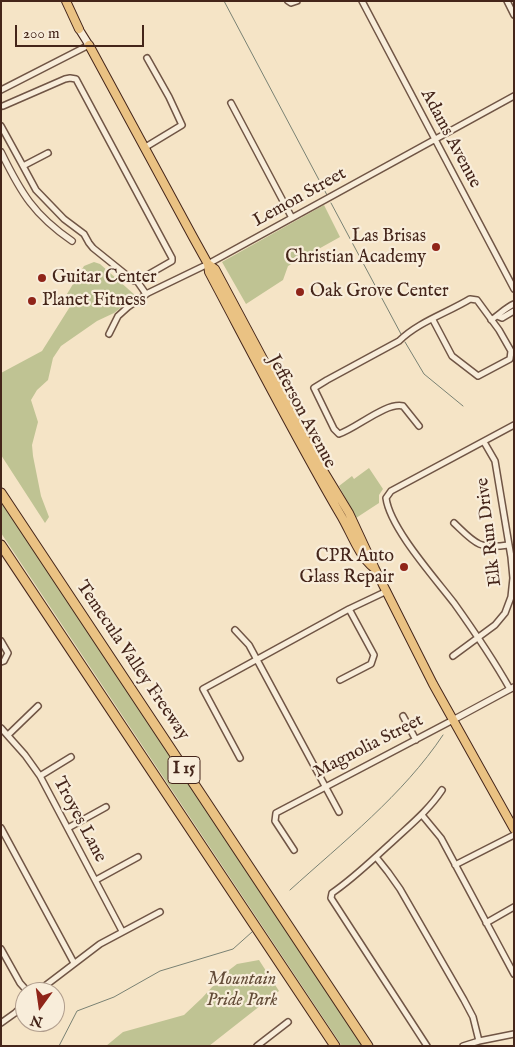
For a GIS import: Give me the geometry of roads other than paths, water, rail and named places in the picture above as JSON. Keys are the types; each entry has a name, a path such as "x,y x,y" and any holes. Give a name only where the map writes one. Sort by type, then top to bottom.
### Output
{"highway":[{"name":"Temecula Valley Freeway","path":"1,493 368,1046"},
{"name":"I 15","path":"1,545 335,1046"}],"main road":[{"name":"Jefferson Avenue","path":"66,1 79,29 208,264 215,269 318,462 349,513 375,569 453,720 514,829"},
{"name":"Jefferson Avenue","path":"208,264 208,272 280,407 366,561 375,569"},
{"path":"280,407 287,411 309,452 318,462"}],"street":[{"path":"288,1 292,3 297,1"},
{"name":"Adams Avenue","path":"362,1 514,290"},
{"path":"507,1 514,15"},
{"path":"1,90 89,45"},
{"path":"144,148 182,124 170,98 147,58"},
{"path":"2,106 65,79 76,79 172,258 170,263 137,281"},
{"name":"Lemon Street","path":"109,334 118,316 146,294 208,264 514,96"},
{"path":"231,103 292,218"},
{"path":"1,126 36,190 64,219 84,234 88,244 134,281 137,281 146,294"},
{"path":"1,152 16,183 33,207 53,227 72,241"},
{"path":"23,166 48,153"},
{"path":"26,197 36,190"},
{"path":"419,426 404,406 398,405 388,408 339,434 334,430 314,388 326,380 470,299 477,300 491,320 511,351 510,359 478,376 452,356 433,320"},
{"path":"491,320 514,304"},
{"path":"497,316 502,318 511,313 505,309"},
{"path":"512,688 478,637 414,552 387,506 386,498 391,491 514,425"},
{"name":"Elk Run Drive","path":"453,656 495,625 505,613 511,598 513,578 495,460 484,442"},
{"path":"454,523 474,543 486,547 508,545"},
{"path":"240,758 203,689 349,609 387,591"},
{"path":"340,680 371,664 374,659 373,653 349,609"},
{"path":"236,630 249,645 340,812"},
{"path":"1,641 8,653 4,661 1,662"},
{"name":"Magnolia Street","path":"294,850 275,821 276,813 512,688"},
{"path":"8,735 38,706"},
{"path":"403,716 416,740"},
{"name":"Troyes Lane","path":"1,728 40,776 122,931"},
{"path":"40,776 72,757"},
{"path":"427,1046 331,898 332,893 357,874 422,815 442,790"},
{"path":"68,828 106,807"},
{"path":"422,815 441,838 514,974"},
{"path":"1,828 74,963"},
{"path":"454,865 514,835"},
{"path":"96,880 138,857"},
{"path":"376,857 400,889 464,1000 473,1017 479,1040"},
{"path":"486,923 514,908"},
{"path":"50,982 100,944 160,912"},
{"path":"1,949 19,982"},
{"path":"1,1023 15,1013"},
{"path":"259,1045 288,1022"},
{"path":"463,1046 479,1040 514,1034"}],"waterway":[{"path":"224,1 327,195"},
{"path":"331,203 401,334"},
{"path":"405,342 424,374 463,406"},
{"path":"290,890 391,798 410,778 443,735"},
{"path":"59,1046 77,1011 114,997 160,971 233,949 252,932"}],"place":[{"name":"Las Brisas Christian Academy","path":"436,247"},
{"name":"Guitar Center","path":"42,278"},
{"name":"Oak Grove Center","path":"300,292"},
{"name":"Planet Fitness","path":"32,301"},
{"name":"CPR Auto Glass Repair","path":"404,567"}],"park label":[{"name":"Mountain Pride Park","path":"242,990"}]}
